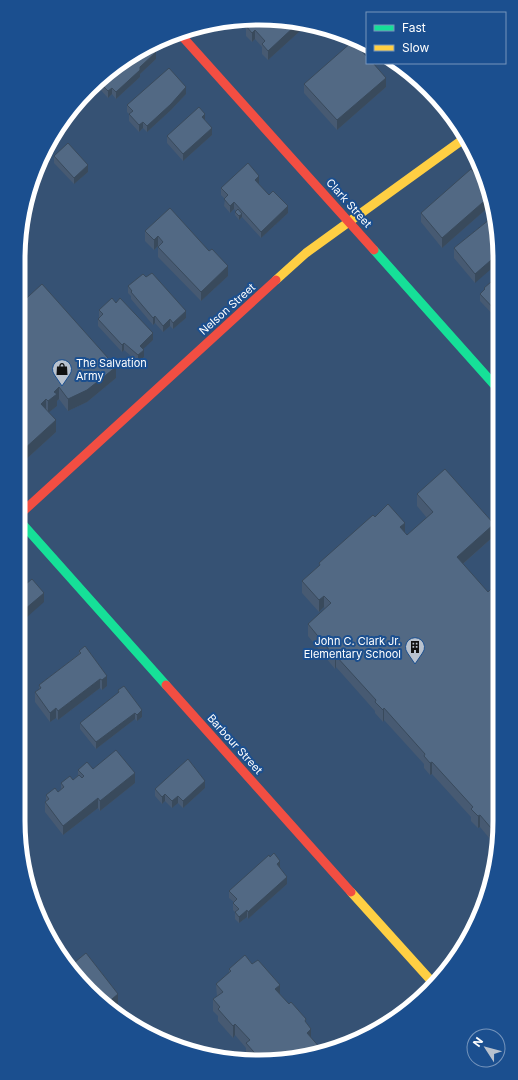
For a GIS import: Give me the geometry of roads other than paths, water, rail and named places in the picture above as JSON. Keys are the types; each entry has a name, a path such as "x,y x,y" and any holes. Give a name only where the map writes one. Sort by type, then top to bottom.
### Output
{"street":[{"name":"Clark Street","path":"183,37 493,382"},
{"name":"Nelson Street","path":"25,510 306,253 461,141"},
{"name":"Barbour Street","path":"25,527 430,980"}],"place":[{"name":"The Salvation Army","path":"62,386"},
{"name":"John C. Clark Jr. Elementary School","path":"415,664"}]}
